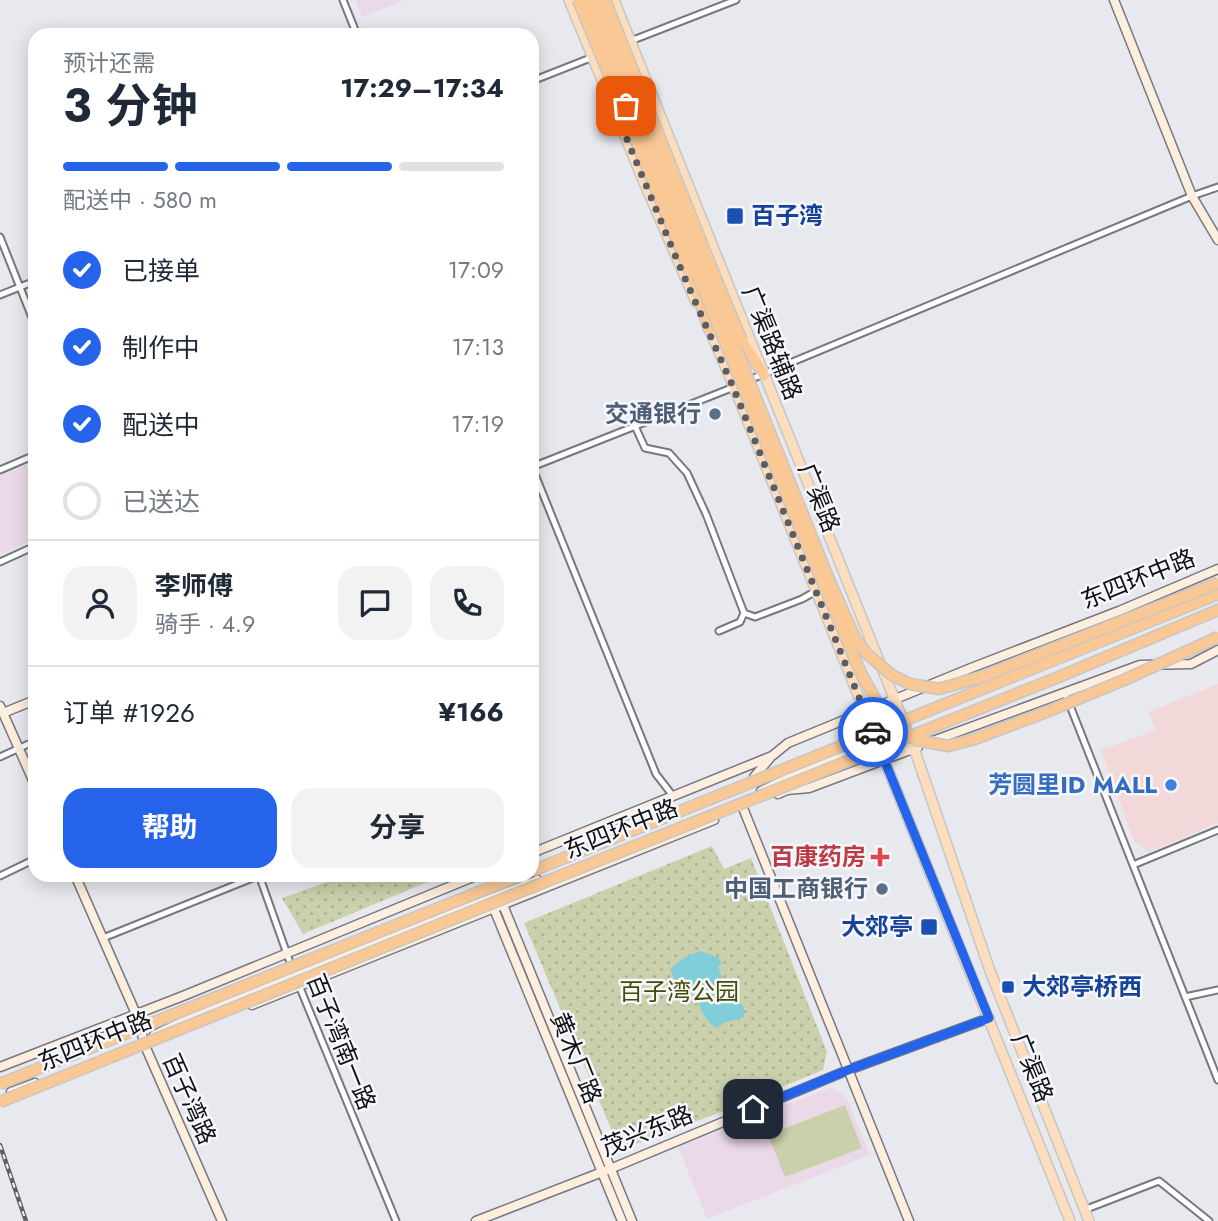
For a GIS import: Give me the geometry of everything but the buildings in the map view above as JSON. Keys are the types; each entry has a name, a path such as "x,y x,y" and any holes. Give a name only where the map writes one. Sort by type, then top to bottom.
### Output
{"highway":[{"path":"578,0 690,272 709,329"},
{"name":"广渠路","path":"587,0 807,544 860,671 883,713 916,740 947,746 957,744 1061,706 1218,637"},
{"name":"广渠路","path":"596,0 830,582 855,638 867,654 901,680 939,689 984,676 1218,583"},
{"path":"605,0 742,341 764,375"},
{"name":"东四环中路","path":"539,865 1218,594"},
{"name":"东四环中路","path":"0,1102 1061,676 1218,610"},
{"name":"东四环中路","path":"3,1083 504,882"}],"main road":[{"name":"广渠路","path":"569,0 733,387 1070,1221"},
{"name":"广渠路辅路","path":"614,0 893,700"},
{"path":"1114,0 1192,196 1218,240"},
{"name":"东四环中路","path":"539,850 772,756 788,743 1218,569"},
{"path":"816,591 825,593 834,604 887,730 914,748"},
{"path":"834,637 846,645 859,663"},
{"name":"东四环中路","path":"12,1096 299,986 787,790 809,788 1140,665 1191,664 1218,650"},
{"name":"广渠路","path":"893,700 914,748 990,971 1089,1221"},
{"path":"28,702 1,709 28,769"},
{"name":"东四环中路","path":"539,879 761,791 876,740 887,730 904,723"},
{"name":"东四环中路","path":"539,865 872,729 887,730"},
{"path":"813,753 817,764"},
{"path":"754,777 772,756"},
{"path":"761,791 787,790"},
{"path":"743,808 909,1221"},
{"name":"百子湾路","path":"78,882 222,1221"},
{"name":"东四环中路","path":"0,1067 459,882"},
{"name":"东四环中路","path":"3,1083 139,1024 492,882"},
{"name":"东四环中路","path":"145,1044 217,1005 532,882"},
{"path":"503,905 605,1170 632,1221"},
{"name":"黄木厂路","path":"494,909 605,1170 622,1221"},
{"name":"茂兴东路","path":"477,1221 848,1070 989,1018"}],"street":[{"path":"343,0 354,28"},
{"path":"578,0 593,3 596,0"},
{"path":"539,78 736,0"},
{"path":"618,118 626,106 640,99 657,105"},
{"path":"539,464 764,375 1218,187"},
{"path":"0,237 28,307"},
{"path":"0,295 28,284"},
{"path":"635,426 645,448 669,453 687,473 706,514 744,613 740,622 719,631"},
{"path":"0,470 28,458"},
{"path":"539,484 656,774 673,796"},
{"path":"0,562 28,549"},
{"path":"744,613 755,617 816,591"},
{"path":"1065,693 1218,1080"},
{"path":"0,757 28,743"},
{"path":"1133,865 1218,830"},
{"path":"0,876 28,862"},
{"path":"103,938 242,882"},
{"name":"百子湾南一路","path":"262,882 295,976 396,1221"},
{"path":"1185,998 1218,990"},
{"path":"1084,1210 1159,1181 1209,1221"}],"shaded area":[{"path":"355,0 405,0 362,17"},
{"path":"26,465 28,470 28,542 0,555 0,476"},
{"name":"芳圆里ID MALL","path":"1218,684 1218,823 1149,852 1134,841 1101,750 1156,730 1148,712"},
{"path":"832,1087 847,1098 870,1155 707,1219 678,1147"}],"green space":[{"name":"百子湾公园","path":"712,846 724,869 751,858 827,1052 823,1070 620,1150 524,923"},
{"path":"327,882 427,882 303,934 282,898"},
{"path":"845,1105 862,1148 785,1177 768,1135"}],"water":[{"path":"699,951 717,957 722,963 718,967 726,988 744,1007 744,1017 723,1023 717,1028 704,1015 694,985 686,980 675,981 670,969"}],"railway":[{"path":"0,1145 26,1221"}],"way so far":[{"path":"626,106 618,118 709,329 873,732"}],"place":[{"name":"百子湾","path":"735,216"},
{"name":"交通银行","path":"715,414"},
{"name":"芳圆里ID MALL","path":"1171,785"},
{"name":"百康药房","path":"880,857"},
{"name":"中国工商银行","path":"882,889"},
{"name":"大郊亭","path":"929,927"},
{"name":"大郊亭桥西","path":"1008,987"}],"route":[{"path":"753,1109 848,1070 989,1018 873,732"}]}
